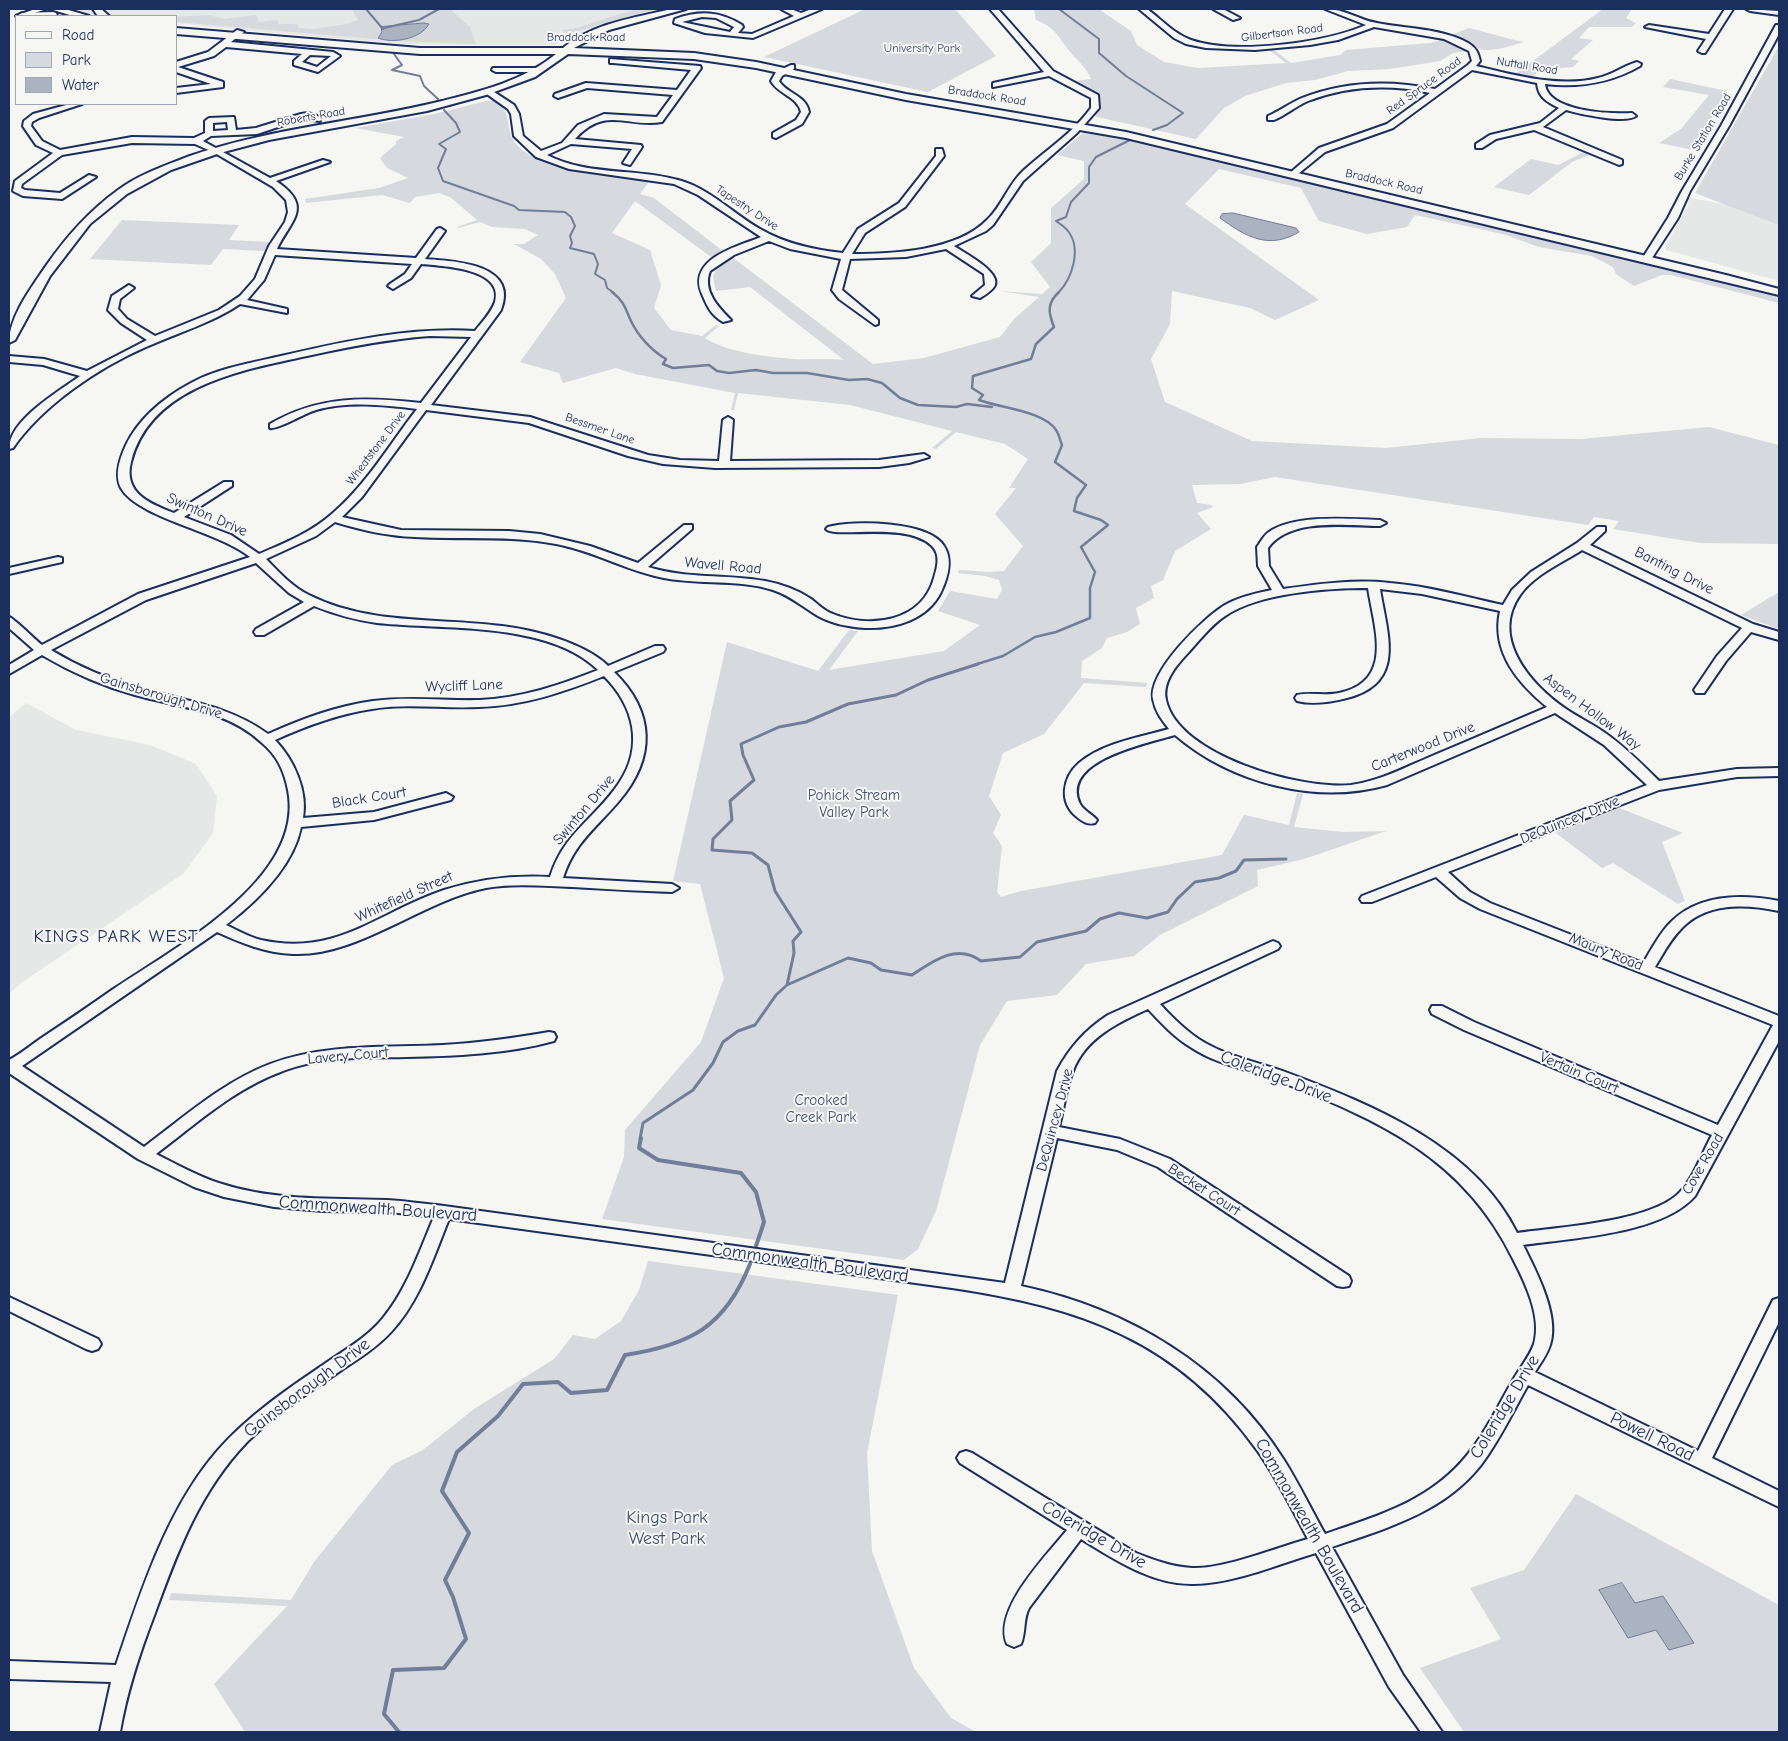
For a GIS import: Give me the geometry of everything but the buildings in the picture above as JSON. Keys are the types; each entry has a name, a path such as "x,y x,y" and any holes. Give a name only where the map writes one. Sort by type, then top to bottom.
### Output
{"main road":[{"path":"38,9 74,15"},
{"name":"Roberts Road","path":"9,340 41,282 80,230 95,213 119,194 150,177 218,151 282,134 437,106 488,92 539,70 584,37 681,9"},
{"path":"32,15 55,13"},
{"name":"Braddock Road","path":"178,26 237,34 420,51 569,49 694,52 1082,123 1779,286"},
{"name":"Braddock Road","path":"178,31 237,34"},
{"name":"Braddock Road","path":"569,49 656,53 787,69"},
{"name":"Braddock Road","path":"1649,256 1779,292"}],"street":[{"path":"23,15 38,9"},
{"path":"785,9 800,16"},
{"path":"733,34 740,27 710,14 695,15 678,21 678,23 691,28 733,34 753,36 760,35 818,9"},
{"name":"Tapestry Drive","path":"488,92 512,109 520,138 539,154 581,168 643,174 680,184 700,193 768,238 803,249 847,255 900,254 947,245 974,234 992,222 1020,178 1082,123 1094,108 1094,97 1079,86 1050,73 994,9"},
{"name":"Gilbertson Road","path":"1143,9 1184,40 1203,46 1229,50 1342,37 1360,32 1373,25"},
{"path":"1217,9 1236,18"},
{"name":"Red Spruce Road","path":"1295,172 1330,146 1369,135 1390,126 1471,67 1476,61 1476,54 1457,40 1433,34 1373,25 1329,9"},
{"path":"1702,51 1729,9"},
{"path":"1750,9 1779,13"},
{"path":"1648,27 1711,37"},
{"name":"Burke Station Road","path":"1649,256 1779,28"},
{"path":"178,64 206,56 237,34"},
{"path":"224,44 308,52"},
{"path":"648,64 656,53"},
{"path":"571,141 581,127 607,116 659,120 697,68 613,61"},
{"name":"Nuttall Road","path":"1471,67 1541,82 1574,83 1601,80 1621,74 1637,64"},
{"path":"776,135 799,122 805,112 805,108 800,102 777,86 775,78 787,69"},
{"path":"178,70 220,84 178,91"},
{"path":"496,70 539,70"},
{"path":"996,85 1015,79 1050,73"},
{"path":"1541,82 1540,90 1542,95 1552,102 1565,107 1608,115 1632,116"},
{"path":"558,96 586,85 679,93"},
{"path":"1271,118 1309,98 1368,86 1402,85 1437,92"},
{"path":"60,153 39,143 26,124 36,116 74,105"},
{"path":"1478,146 1492,138 1535,127 1551,120 1565,107"},
{"path":"196,141 209,134 257,131 301,117 308,116 317,119"},
{"path":"209,134 208,121 231,119 232,132"},
{"path":"1535,127 1619,162"},
{"path":"9,446 30,419 88,375 154,340 204,321 239,301 259,280 271,252 290,222 293,212 287,195 269,181 218,151 196,141 132,140 60,153 18,183 16,189 23,193 62,196 92,177"},
{"path":"539,154 571,141 638,148 627,163"},
{"path":"875,322 845,300 838,290 838,281 847,255 861,231 898,208 908,198 929,167 940,156 939,151"},
{"path":"269,181 326,162"},
{"path":"393,286 404,280 440,231"},
{"path":"726,320 714,312 703,283 704,273 711,264 720,258 768,238"},
{"path":"947,245 988,273 991,280 990,286 977,296"},
{"name":"Wheatstone Drive","path":"9,670 101,617 143,597 258,559 294,544 335,519 358,494 500,303 501,293 497,284 486,274 467,266 420,260 271,252"},
{"path":"129,288 115,298 113,310 124,321 154,340"},
{"path":"239,301 284,311"},
{"name":"Swinton Drive","path":"478,334 427,331 387,336 230,371 186,390 159,411 139,434 122,471 124,484 131,495 146,505 231,540 258,559 286,584 312,602 347,613 374,618 487,627 527,633 569,647 607,670 629,697 635,708 640,731 639,754 624,788 566,851 555,882"},
{"path":"9,359 44,362 88,375"},
{"name":"Bessmer Lane","path":"274,426 285,418 309,409 336,404 368,402 529,420 646,458 684,463 891,462 924,457"},
{"path":"724,464 728,420"},
{"path":"174,517 228,484"},
{"name":"Wavell Road","path":"335,519 376,530 400,533 502,534 546,539 586,548 640,568 683,578 749,582 772,586 801,598 825,615 856,623 875,624 900,620 916,613 929,602 946,563 944,554 934,542 914,532 890,527 832,529"},
{"path":"1279,592 1264,570 1260,558 1265,543 1273,536 1288,528 1306,524 1380,523"},
{"path":"640,568 688,527"},
{"name":"Aspen Hollow Way","path":"1601,529 1583,546 1527,581 1517,591 1506,609 1503,636 1511,659 1528,684 1556,708 1608,741 1656,786"},
{"name":"Banting Drive","path":"1583,546 1749,627 1779,636"},
{"path":"9,571 58,560"},
{"path":"1301,698 1330,699 1343,697 1366,686 1379,670 1383,656 1373,585"},
{"name":"Carterwood Drive","path":"1506,609 1403,588 1373,585 1279,592 1245,601 1221,613 1168,667 1161,681 1159,697 1162,709 1176,731 1210,754 1270,779 1306,788 1344,789 1382,782 1556,708"},
{"path":"260,632 312,602"},
{"name":"Gainsborough Drive","path":"9,621 26,640 42,650 116,686 223,714 245,724 267,739 284,760 293,779 297,797 296,823 287,849 270,875 251,897 215,926 9,1067"},
{"path":"1700,690 1721,659 1749,627"},
{"name":"Wycliff Lane","path":"267,739 313,719 352,708 391,703 462,705 508,701 558,689 660,648"},
{"path":"1090,820 1078,813 1071,800 1071,785 1082,767 1097,756 1110,751 1176,731"},
{"name":"DeQuincey Drive","path":"1367,900 1656,786 1736,773 1779,772"},
{"name":"Black Court","path":"296,823 374,816 446,796"},
{"name":"Maury Road","path":"1439,872 1465,895 1485,906 1647,968 1779,1022"},
{"name":"Whitefield Street","path":"215,926 236,937 260,946 288,949 316,948 358,935 439,898 468,888 500,882 555,882 672,888"},
{"path":"1647,968 1676,925 1694,912 1710,906 1734,902 1755,902 1779,906"},
{"name":"DeQuincey Drive","path":"1012,1291 1066,1071 1079,1047 1106,1023 1273,946"},
{"name":"Coleridge Drive","path":"966,1458 1129,1559 1146,1566 1192,1576 1227,1571 1321,1543 1400,1516 1425,1503 1446,1488 1481,1451 1526,1376 1542,1345 1544,1322 1542,1308 1515,1240 1492,1205 1474,1184 1424,1143 1386,1123 1292,1081 1202,1047 1173,1026 1150,1002"},
{"name":"Vertain Court","path":"1438,1010 1469,1026 1722,1133"},
{"name":"Cove Road","path":"1515,1240 1640,1221 1659,1215 1674,1207 1685,1197 1779,1028"},
{"name":"Lavery Court","path":"144,1155 240,1084 264,1072 291,1062 334,1055 478,1048 549,1037"},
{"name":"Commonwealth Boulevard","path":"9,1067 144,1155 200,1183 253,1198 296,1204 389,1206 444,1212 1012,1291 1057,1302 1104,1318 1153,1342 1194,1371 1230,1403 1259,1437 1321,1543 1396,1680 1432,1732"},
{"name":"Becket Court","path":"1051,1131 1120,1145 1164,1163 1343,1281"},
{"name":"Gainsborough Drive","path":"110,1732 122,1674 176,1529 206,1478 230,1448 261,1419 367,1344 388,1324 409,1294 444,1212"},
{"path":"9,1304 92,1344"},
{"path":"1702,1461 1779,1305"},
{"name":"Powell Road","path":"1526,1376 1779,1499"},
{"path":"1014,1638 1016,1614 1022,1602 1079,1528"},
{"path":"9,1670 122,1674"}],"shaded area":[{"path":"62,9 675,9 591,30 555,45 401,44 178,23 178,15 94,15"},
{"path":"1685,197 1775,213 1779,218 1779,281 1666,250 1665,247 1689,203 1682,202"},
{"path":"26,703 76,730 150,745 196,764 217,796 213,833 184,873 21,983 9,994 9,717"}],"green space":[{"path":"352,9 454,9 452,11 470,27 476,44 399,41 178,22 178,17 209,15 224,19 256,15 259,22 277,20 279,24 297,24 299,28 312,29 347,24 358,20"},
{"path":"636,9 657,9 567,34 562,30 576,28"},
{"name":"University Park","path":"865,9 955,9 996,56 928,92 764,57"},
{"path":"1034,9 1109,9 1100,10 1131,31 1137,45 1164,62 1198,68 1286,63 1269,50 1274,50 1291,63 1340,55 1346,50 1430,43 1445,39 1468,51 1453,53 1440,61 1390,69 1348,71 1315,80 1286,83 1245,96 1224,108 1196,139 1097,117 1095,115 1101,104 1100,99 1091,89 1074,81 1091,79 1087,71 1049,26 1036,20"},
{"path":"1603,9 1632,9 1626,18 1636,23 1632,27 1589,27 1579,38 1593,40 1571,59 1579,61 1573,67 1541,70 1530,78 1514,75"},
{"path":"1469,28 1524,42 1502,48 1484,50 1451,35"},
{"path":"1779,46 1779,225 1695,193"},
{"path":"1670,79 1727,91 1693,150 1659,143 1681,129 1709,95 1663,87"},
{"path":"486,101 496,101 502,107 507,118 510,134 517,145 529,155 544,163 579,172 650,180 640,194 654,198 723,251 711,257 635,201 612,233 650,250 661,285 654,308 671,330 702,336 716,325 719,326 705,338 724,347 759,355 793,359 844,360 750,287 716,291 713,277 717,268 732,257 873,364 924,358 1000,337 1014,319 1039,297 1000,291 1042,294 1050,287 1031,262 1051,243 1051,208 1084,179 1084,161 1057,155 1083,133 1122,136 1309,183 1626,257 1629,260 1734,282 1779,295 1779,303 1671,275 1662,275 1634,286 1616,274 1613,267 1592,256 1539,247 1503,234 1415,215 1407,227 1367,234 1319,221 1301,188 1219,169 1185,204 1319,300 1275,320 1250,308 1172,291 1170,324 1151,359 1165,402 1252,441 1386,448 1481,438 1581,439 1709,427 1779,445 1779,544 1700,543 1613,529 1619,521 1594,517 1588,525 1275,477 1240,484 1192,485 1197,503 1213,507 1197,513 1211,529 1175,551 1163,580 1151,586 1154,598 1136,608 1140,624 1127,632 1107,638 1102,648 1082,661 1081,678 1147,683 1146,687 1084,683 1044,734 1003,753 989,796 1001,815 993,833 1002,846 997,892 1001,897 1021,891 1222,855 1244,815 1289,825 1297,793 1303,794 1294,827 1343,832 1386,831 1304,859 1257,870 1258,886 1160,935 1134,956 1086,964 1057,995 1007,1001 980,1045 936,1211 918,1249 904,1260 602,1219 624,1157 625,1130 701,1042 724,978 700,884 673,881 727,642 818,671 849,630 858,631 829,670 944,651 980,625 938,611 950,591 997,599 1002,590 999,580 985,576 958,573 959,570 1004,571 1023,546 995,514 1016,488 1009,488 1028,459 1005,444 956,432 936,449 932,448 952,431 850,405 738,393 734,410 731,410 735,393 635,374 616,368 563,383 559,373 520,362 566,298 555,274 541,259 514,244 524,244 538,235 525,229 492,227 480,222 458,228 477,220 450,197 439,193 415,197 410,203 382,195 306,203 305,199 379,188 408,178 387,168 380,158 396,144 396,141 404,137 355,128 434,114"},
{"path":"1584,152 1589,155 1572,162 1529,195 1494,187 1531,159 1558,165"},
{"path":"122,220 239,225 229,240 270,242 264,251 223,249 211,265 90,259"},
{"path":"1779,592 1779,629 1741,615"},
{"path":"1619,808 1683,833 1662,842 1685,901 1678,904 1613,863 1602,868 1556,833"},
{"name":"Kings Park West Park","path":"648,1261 898,1295 867,1453 872,1551 914,1668 951,1718 976,1732 245,1732 214,1684 287,1606 169,1600 171,1593 291,1600 314,1562 392,1465 423,1450 474,1409 554,1359 573,1335 595,1339 621,1321 639,1290"},
{"path":"1576,1494 1779,1605 1779,1732 1464,1732 1420,1668 1501,1639 1470,1588 1524,1570","holes":["1622,1583 1635,1603 1694,1643 1656,1630 1599,1590"]}],"water":[{"path":"429,24 413,37 399,40 378,38 382,32 381,27"},
{"path":"1233,213 1296,228 1299,232 1278,240 1258,239 1239,231 1220,218 1222,214"},
{"path":"1622,1583 1635,1603 1663,1596 1694,1643 1669,1650 1656,1630 1628,1638 1599,1590"}],"waterway":[{"path":"366,9 383,29"},
{"path":"384,28 419,20 439,9"},
{"path":"1059,9 1099,39 1099,53 1126,76 1183,113 1167,125 1153,130"},
{"path":"394,54 402,65 392,70 420,76 424,86 438,99"},
{"path":"444,110 456,123 460,132 439,144 446,149 438,168 443,181 514,206 519,210 565,212 571,217 575,226 570,236 572,243 570,248 594,254 598,264 595,274 605,280 607,288 614,293"},
{"path":"1058,293 1071,272 1075,255 1072,238 1067,230 1056,221 1066,217 1071,202 1089,183 1089,167 1096,157 1132,139"},
{"path":"612,292 626,308 641,338 666,359 663,364 673,368 709,365 717,371 729,373 756,370 773,373 807,373 849,380 867,379 882,383 900,398 918,405 956,407 967,404 992,407"},
{"path":"974,665 1003,656 1035,637 1056,632 1090,618 1090,588 1095,572 1081,547 1108,525 1101,520 1074,511 1077,498 1086,485 1055,462 1062,445 1057,432 1050,424 1032,414 979,400 983,395 972,388 973,376 1031,359 1036,344 1054,327 1050,308 1052,300 1058,293"},
{"path":"787,985 794,953 793,941 801,932 775,891 768,865 752,853 712,850 713,839 732,820 730,801 754,780 743,755 741,744 779,727 806,722 848,704 896,695 928,680 978,664"},
{"path":"787,985 848,958 871,963 881,970 912,975 928,964 954,954 972,956 981,961 1020,957 1037,942 1086,931 1100,919 1119,913 1147,918 1168,912 1177,899 1195,882 1219,878 1236,871 1244,860 1286,859"},
{"path":"640,1139 643,1123 693,1090 713,1063 723,1042 738,1031 755,1025 776,995 787,985"},
{"path":"641,1138 639,1148 658,1160 741,1173 756,1192 764,1222 756,1246"},
{"path":"399,1732 384,1714 393,1670 444,1668 466,1639 453,1597 445,1580 469,1533 442,1491 457,1452 498,1416 523,1384 558,1382 571,1393 607,1390 625,1355 648,1351 687,1338 717,1318 740,1286 750,1264"}],"district":[{"name":"KINGS PARK WEST","path":"116,937"}],"park label":[{"name":"Pohick Stream Valley Park","path":"854,804"},
{"name":"Crooked Creek Park","path":"821,1110"}]}
